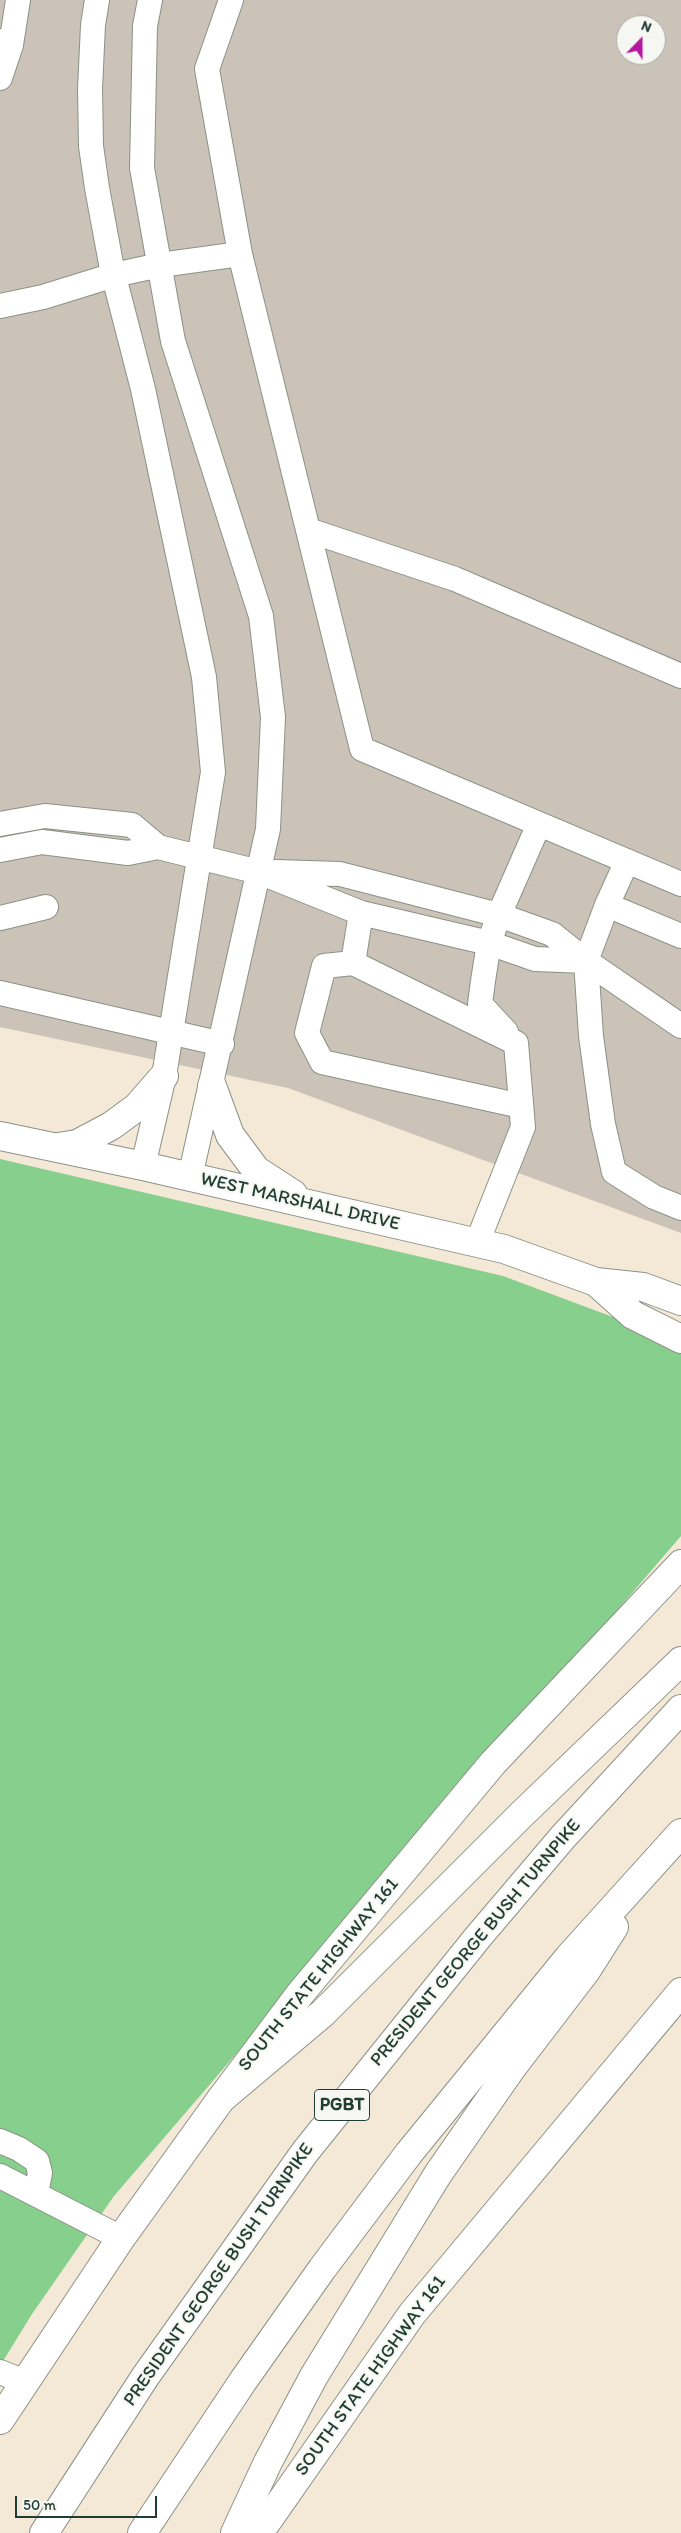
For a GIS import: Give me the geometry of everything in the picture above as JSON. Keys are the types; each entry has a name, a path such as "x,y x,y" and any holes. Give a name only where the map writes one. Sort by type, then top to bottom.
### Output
{"main road":[{"path":"54,1148 77,1144 111,1126 137,1107 164,1076"},
{"path":"212,1086 230,1135 256,1170 311,1206"},
{"name":"WEST MARSHALL DRIVE","path":"0,1136 143,1166 504,1249 596,1282 643,1287 681,1301"},
{"name":"WEST MARSHALL DRIVE","path":"596,1282 633,1315 681,1339"},
{"name":"SOUTH STATE HIGHWAY 161","path":"0,2420 121,2238 300,1994 493,1764 681,1564"},
{"path":"221,2100 323,2013 521,1814 681,1662"},
{"name":"PRESIDENT GEORGE BUSH TURNPIKE","path":"44,2533 145,2377 306,2152 478,1937 562,1838 681,1709"},
{"path":"142,2533 243,2381 322,2269 403,2161 557,1972 681,1833"},
{"path":"235,2533 268,2462 314,2376 438,2174 512,2069 586,1971 654,1862"},
{"name":"SOUTH STATE HIGHWAY 161","path":"259,2533 412,2314 681,1992"}],"street":[{"path":"0,78 6,43 18,0"},
{"path":"97,0 93,25 90,89 91,146 114,275 143,389 204,677 213,772 201,856 164,1076 143,1166"},
{"path":"150,0 145,26 142,168 173,340 261,616 273,716 268,829 222,1044 190,1177"},
{"path":"231,0 207,69 240,254 362,749 681,884"},
{"path":"0,306 43,297 114,275 160,265 240,254"},
{"path":"308,530 455,579 681,676"},
{"path":"0,824 45,816 132,825 158,847"},
{"path":"477,1243 523,1127 516,1043 480,1004 489,943 499,915 540,824"},
{"path":"0,850 42,842 128,853 158,847 201,856 259,872 361,913 489,943 535,959 586,961"},
{"path":"627,861 607,905 586,961 591,1036 602,1124 614,1172 654,1197 681,1208"},
{"path":"259,872 340,874 499,915 552,934 586,961 681,1026"},
{"path":"607,905 681,936"},
{"path":"0,918 46,908"},
{"path":"353,963 361,913"},
{"path":"516,1043 353,963 324,966 307,1033 322,1062 521,1106"},
{"path":"0,993 171,1034 222,1044"},
{"path":"0,2141 19,2149 37,2161 40,2173 36,2194"},
{"path":"0,2176 121,2238"},
{"path":"0,2372 26,2382"}],"shaded area":[{"path":"0,0 681,0 681,1233 288,1088 0,1027"}],"green space":[{"path":"0,1159 503,1276 613,1317 681,1352 681,1536 114,2196 32,2314 0,2366"}]}
